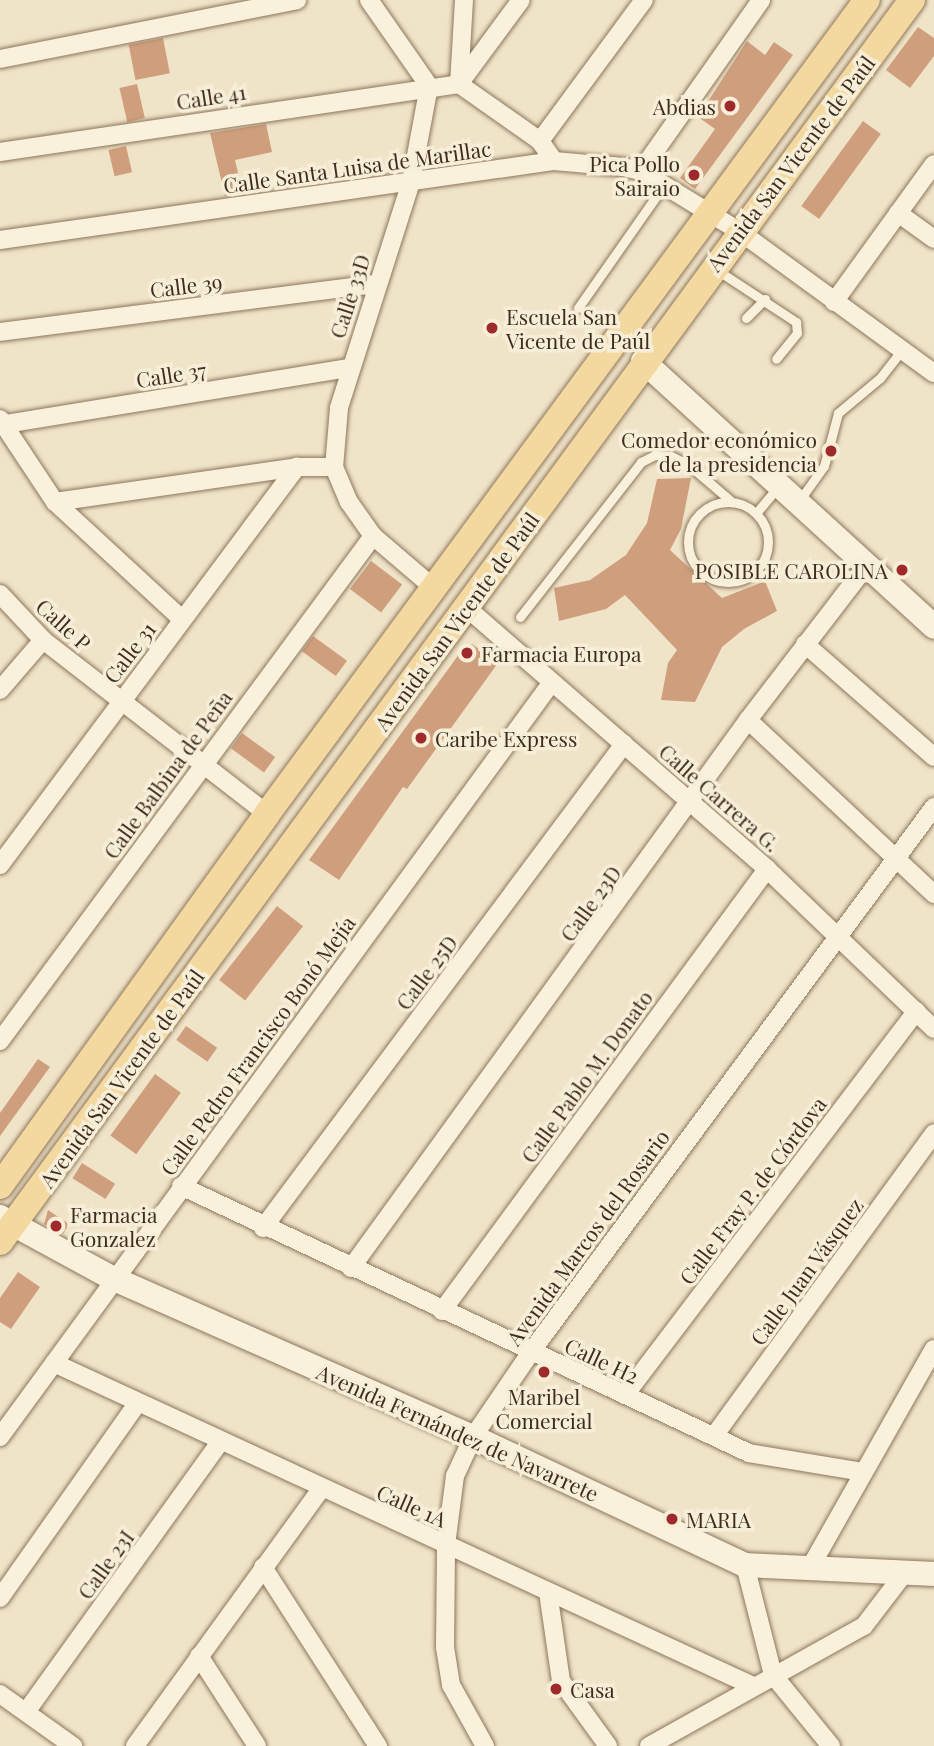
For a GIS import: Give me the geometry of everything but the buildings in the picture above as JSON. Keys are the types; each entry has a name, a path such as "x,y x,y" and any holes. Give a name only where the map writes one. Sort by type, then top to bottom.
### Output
{"main road":[{"name":"Avenida San Vicente de Paúl","path":"0,1186 267,814 867,0"},
{"name":"Avenida San Vicente de Paúl","path":"4,1228 467,608 643,361 912,0"},
{"path":"643,361 934,626"},
{"name":"Avenida Fernández de Navarrete","path":"4,1228 473,1437 745,1565 811,1566 934,1574"}],"street":[{"path":"0,59 297,0"},
{"path":"369,0 429,86"},
{"path":"459,84 464,0"},
{"path":"459,84 521,0"},
{"path":"540,141 644,0"},
{"path":"641,171 761,0"},
{"path":"459,84 540,141 554,161"},
{"name":"Calle 41","path":"0,152 429,86 459,84"},
{"name":"Calle 33D","path":"429,86 411,182 349,368 333,435 334,467 349,502 373,536 435,589"},
{"name":"Calle Santa Luisa de Marillac","path":"0,240 554,161 641,171 739,231 934,373"},
{"path":"834,302 934,164"},
{"path":"898,213 934,239"},
{"name":"Calle 39","path":"0,332 377,284"},
{"name":"Calle 37","path":"1,423 349,368"},
{"path":"1,423 55,502 182,619"},
{"path":"55,502 296,467 334,467"},
{"name":"Calle 31","path":"0,865 296,467"},
{"name":"Calle Balbina de Peña","path":"0,1041 373,536"},
{"name":"Calle 23D","path":"351,1268 748,720 867,565"},
{"name":"Calle P","path":"0,594 43,640 267,814"},
{"name":"Calle Carrera G.","path":"467,608 767,869 934,1029"},
{"path":"0,688 43,640"},
{"path":"805,644 934,757"},
{"name":"Calle Pedro Francisco Bonó Mejía","path":"0,1437 112,1278 552,682"},
{"path":"748,720 934,894"},
{"name":"Calle 25D","path":"263,1228 624,744"},
{"name":"Avenida Marcos del Rosario","path":"485,1746 451,1685 445,1647 446,1545 456,1476 473,1437 531,1352 934,807"},
{"name":"Calle Pablo M. Donato","path":"442,1311 767,869"},
{"name":"Calle Fray P. de Córdova","path":"625,1395 916,1011"},
{"name":"Calle Juan Vásquez","path":"714,1436 934,1133"},
{"name":"Calle H2","path":"181,1186 263,1228 749,1453 862,1472"},
{"path":"811,1566 934,1349"},
{"name":"Calle 1A","path":"54,1363 320,1490 753,1686"},
{"path":"0,1598 137,1404"},
{"name":"Calle 23I","path":"26,1712 220,1442"},
{"path":"135,1746 320,1490"},
{"path":"745,1565 773,1675 831,1746"},
{"path":"264,1567 379,1746"},
{"path":"649,1746 864,1626 906,1572"},
{"path":"548,1592 561,1681 608,1746"},
{"path":"199,1657 257,1746"},
{"path":"0,1694 73,1746"}],"lane":[{"path":"578,308 664,185"},
{"path":"713,267 765,299 799,328 776,359"},
{"path":"746,318 765,299"},
{"path":"798,503 824,466 838,413 880,378 902,350"},
{"path":"520,617 641,462 655,455 671,456 689,465 731,501 757,512 769,537 763,565 740,582 712,580 692,561 688,533 704,509 731,501"},
{"path":"757,512 779,486"}],"place":[{"name":"Abdias","path":"730,106"},
{"name":"Pica Pollo Sairaio","path":"694,175"},
{"name":"Escuela San Vicente de Paúl","path":"492,328"},
{"name":"Comedor económico de la presidencia","path":"831,451"},
{"name":"POSIBLE CAROLINA","path":"902,570"},
{"name":"Farmacia Europa","path":"467,653"},
{"name":"Caribe Express","path":"421,738"},
{"name":"Farmacia Gonzalez","path":"56,1226"},
{"name":"Maribel Comercial","path":"544,1372"},
{"name":"MARIA","path":"672,1519"},
{"name":"Casa","path":"556,1689"}]}
